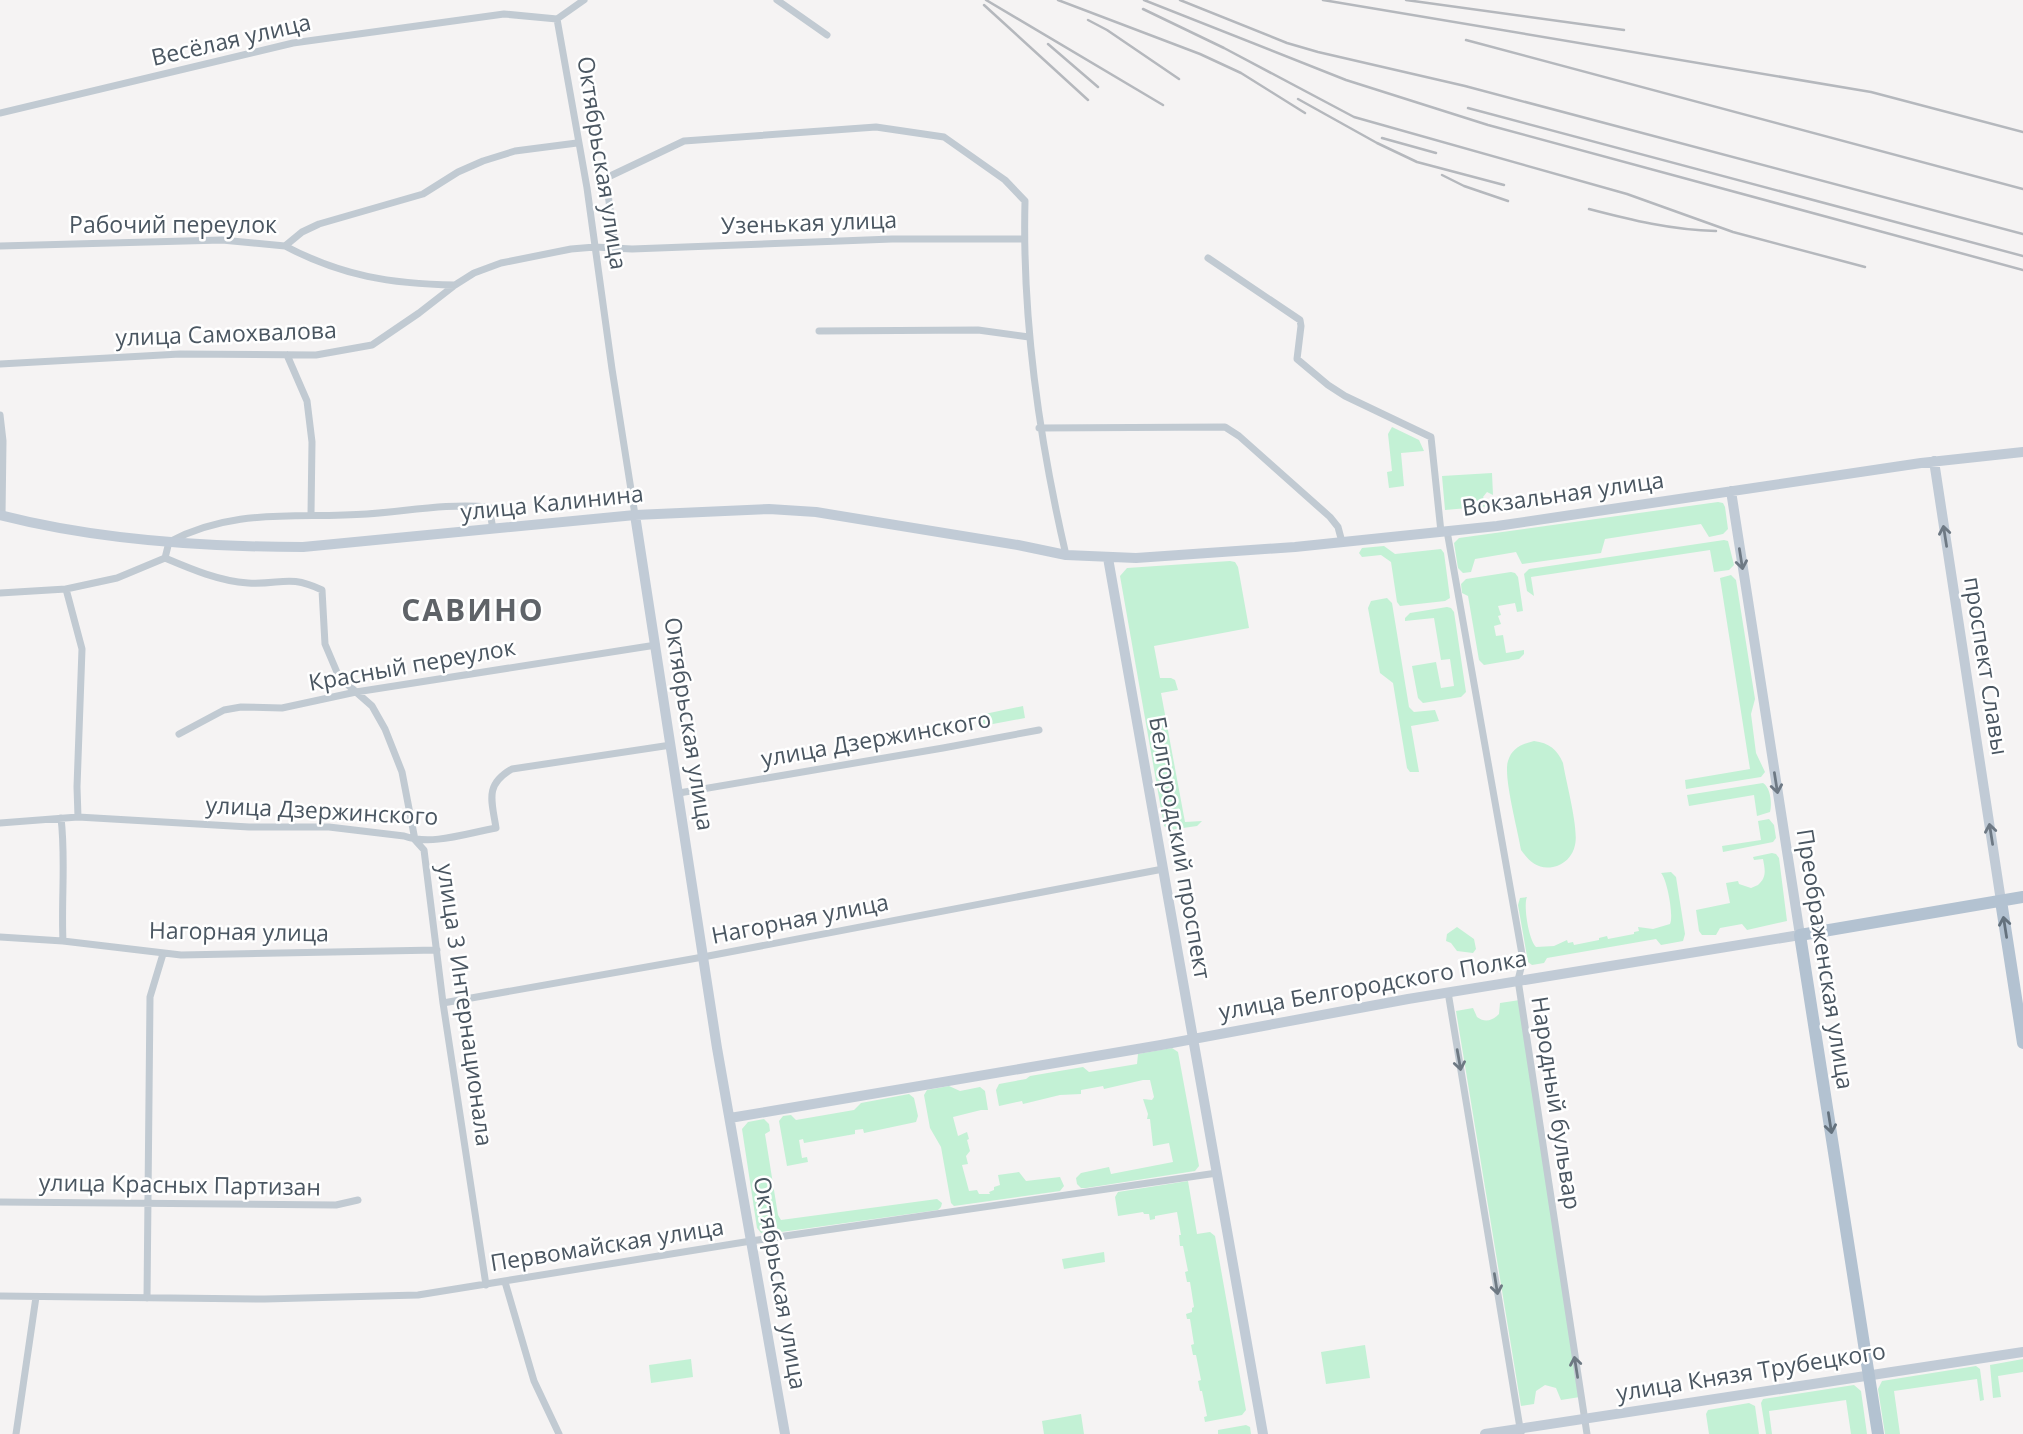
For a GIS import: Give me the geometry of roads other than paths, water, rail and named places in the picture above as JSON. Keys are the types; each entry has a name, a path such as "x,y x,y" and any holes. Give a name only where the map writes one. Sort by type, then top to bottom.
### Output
{"main road":[{"name":"Вокзальная улица","path":"1108,558 1342,542 1444,532 1934,461 2023,452"},
{"name":"проспект Славы","path":"1934,461 2023,1043"},
{"name":"Преображенская улица","path":"1731,491 1878,1434"},
{"name":"улица Калинина","path":"1,515 59,528 169,542 303,547 635,515 769,509 816,512 1066,555 1108,558"},
{"name":"Октябрьская улица","path":"635,515 730,1118 785,1434"},
{"name":"Белгородский проспект","path":"1108,558 1263,1434"},
{"name":"улица Белгородского Полка","path":"730,1118 1518,980 2023,897"},
{"name":"улица Князя Трубецкого","path":"1485,1434 1521,1431 2023,1352"}],"street":[{"path":"556,19 584,0"},
{"path":"777,0 827,35"},
{"name":"Весёлая улица","path":"0,113 293,43 504,14 556,19"},
{"name":"Октябрьская улица","path":"556,19 595,247 635,515"},
{"path":"615,248 606,178 684,141 876,127 944,137 1005,180 1025,201 1024,239 1029,337 1039,428 1066,555"},
{"name":"Рабочий переулок","path":"0,246 222,240 285,246 302,232 319,224 424,194 458,172 483,161 515,151 578,144"},
{"name":"Узенькая улица","path":"595,247 892,239 1024,239"},
{"path":"285,246 311,260 372,279 455,285"},
{"name":"улица Самохвалова","path":"0,364 180,354 316,355 372,345 474,274 501,263 595,247"},
{"name":"Народный бульвар","path":"1208,258 1300,320 1297,359 1328,385 1431,437 1444,532 1522,960 1518,980 1587,1434"},
{"path":"819,331 978,330 1029,337"},
{"path":"287,355 307,401 312,442 311,514"},
{"path":"0,415 3,441 1,515"},
{"path":"1039,428 1224,427 1239,436 1330,517 1338,527 1342,542"},
{"path":"0,593 66,589 117,578 165,558 169,542 194,528 233,519 432,507 489,507 493,530"},
{"name":"улица 3 Интернационала","path":"165,558 225,580 257,583 288,579 304,581 323,590 325,644 339,677 372,706 385,730 402,772 415,840 424,850 443,1003 486,1285"},
{"path":"66,589 82,649 78,817"},
{"name":"Красный переулок","path":"179,734 224,710 241,707 282,708 356,692 656,645"},
{"name":"улица Дзержинского","path":"678,793 1039,730"},
{"name":"улица Дзержинского","path":"0,823 78,817 249,827 329,827 404,836 415,840 433,839 496,828 492,788 499,776 512,769 671,745"},
{"path":"61,818 64,846 61,903 63,941"},
{"name":"Нагорная улица","path":"443,1003 704,957 1163,869"},
{"name":"Нагорная улица","path":"0,937 63,941 163,954 436,950"},
{"path":"146,1298 150,997 163,954"},
{"path":"1448,992 1521,1431"},
{"name":"Первомайская улица","path":"0,1296 265,1298 418,1295 751,1241 1217,1173"},
{"name":"улица Красных Партизан","path":"0,1202 336,1205 358,1200"},
{"path":"505,1282 534,1381 559,1434"},
{"path":"16,1434 36,1297"}],"railway":[{"path":"986,0 1163,105"},
{"path":"1058,0 1200,54 1241,73 1305,113"},
{"path":"1144,0 1346,80 1488,125 2023,270"},
{"path":"1180,0 1287,43 1318,52 1465,86 2023,234"},
{"path":"1323,0 1871,92 2023,132"},
{"path":"1406,0 1624,30"},
{"path":"984,5 1088,100"},
{"path":"1143,9 1224,48 1354,117 1627,194 1733,232 1865,267"},
{"path":"1088,20 1179,79"},
{"path":"1466,40 2023,189"},
{"path":"1048,44 1098,87"},
{"path":"1298,99 1417,162 1504,185"},
{"path":"1468,108 2023,256"},
{"path":"1382,138 1436,153"},
{"path":"1442,175 1464,186 1508,201"},
{"path":"1589,209 1636,221 1716,231"}],"district":[{"name":"САВИНО","path":"473,611"}]}
